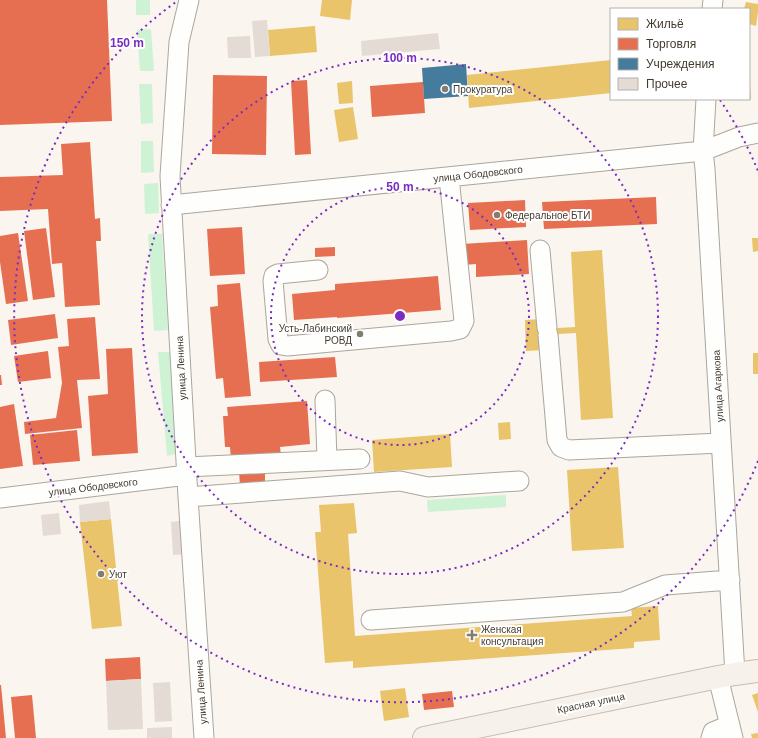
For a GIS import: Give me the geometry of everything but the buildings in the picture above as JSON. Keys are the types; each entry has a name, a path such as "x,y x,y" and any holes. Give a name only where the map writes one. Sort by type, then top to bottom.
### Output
{"main road":[{"name":"Красная улица","path":"424,738 726,676 758,671"}],"street":[{"name":"улица Ленина","path":"189,0 179,42 170,176 188,497 204,738"},
{"name":"улица Агаркова","path":"706,100 703,151 730,580 726,676 731,732"},
{"name":"улица Ободовского","path":"171,205 703,151 739,137 758,133"},
{"path":"318,270 278,274 274,276 273,288 278,339 281,345 286,346 451,332 460,329 464,321 449,177"},
{"path":"540,250 557,440 561,447 569,450 721,443"},
{"path":"325,400 327,460"},
{"name":"улица Ободовского","path":"0,498 187,471 360,458"},
{"path":"188,497 400,481 428,487 519,481"},
{"path":"372,620 623,602 665,585 730,580"},
{"path":"711,738 713,732 731,732"}],"green space":[{"path":"136,0 150,0 150,15 136,15"},
{"path":"151,29 154,71 140,71 137,30"},
{"path":"139,84 152,84 153,123 141,124"},
{"path":"141,141 153,141 154,172 141,173"},
{"path":"158,183 159,213 145,214 144,184"},
{"path":"148,234 162,234 168,330 154,331"},
{"path":"158,352 171,352 179,448 175,454 167,456"},
{"path":"506,495 506,507 428,512 427,500"}],"place":[{"name":"Прокуратура","path":"445,89"},
{"name":"Федеральное БТИ","path":"497,215"},
{"name":"Усть-Лабинский РОВД","path":"360,334"},
{"name":"Уют","path":"101,574"},
{"name":"Женская консультация","path":"472,635"}]}
